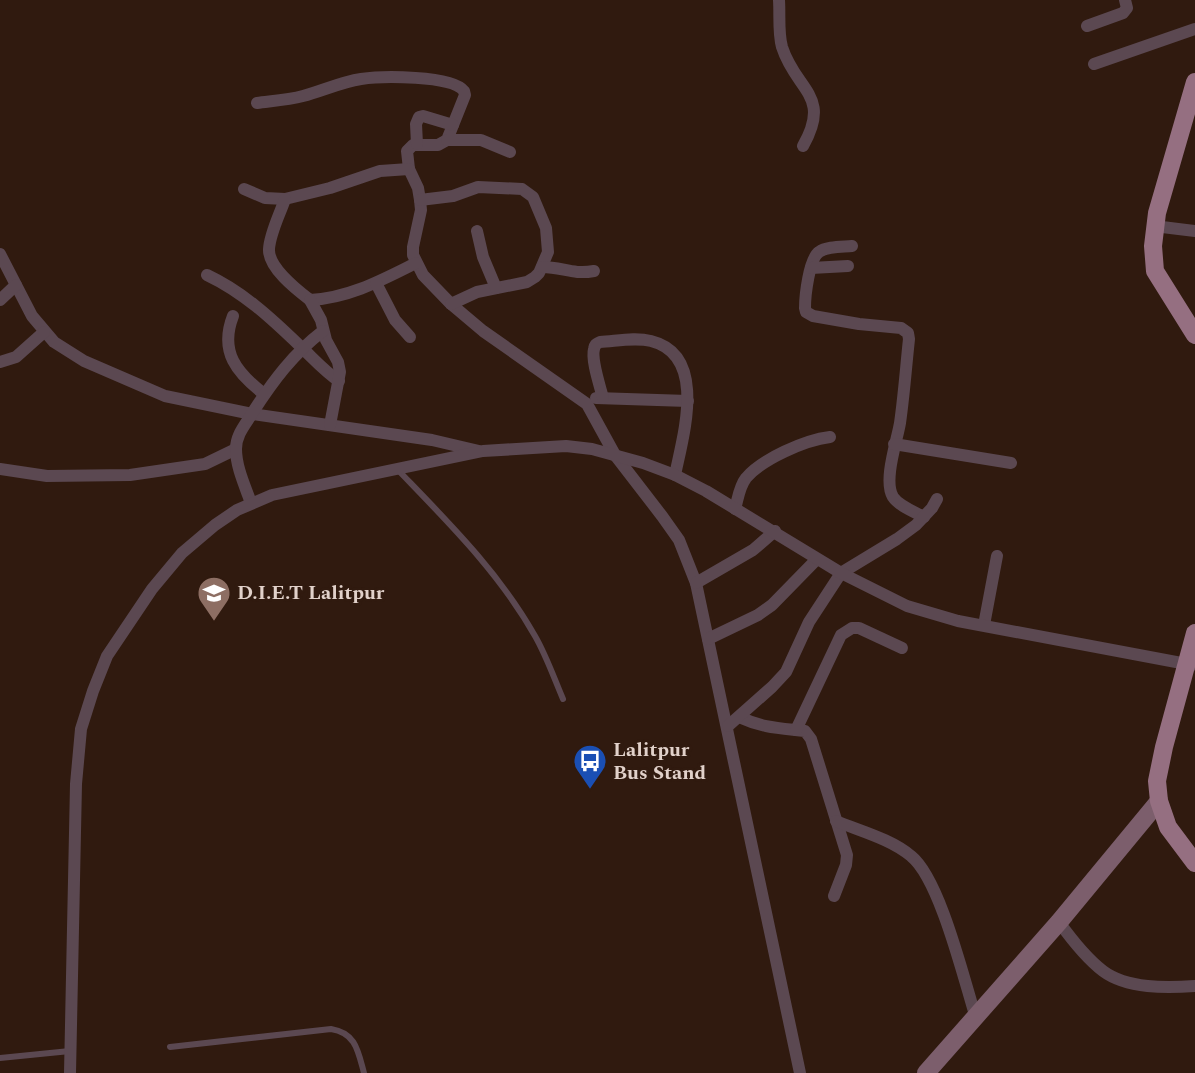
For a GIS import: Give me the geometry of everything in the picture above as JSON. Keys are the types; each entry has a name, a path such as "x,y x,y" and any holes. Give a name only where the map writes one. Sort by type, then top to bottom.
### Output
{"main road":[{"path":"1194,86 1154,226 1153,246 1155,271 1195,335"},
{"path":"1195,633 1191,665 1164,747 1157,781 1159,801 1168,826 1195,863"}],"street":[{"path":"779,0 782,46 786,58 811,97 815,111 814,122 803,146"},
{"path":"1087,26 1123,13 1127,9 1125,0"},
{"path":"1094,64 1195,29"},
{"path":"257,104 292,98 365,78 434,80 455,84 464,91 447,140"},
{"path":"417,144 416,124 419,117 423,116 453,125"},
{"path":"510,152 481,140 447,140 438,145 417,144 407,151 409,169 418,188 421,210 413,247 416,263 428,282 451,304 512,353 580,397 592,411 615,454 679,540 696,583 800,1073"},
{"path":"244,189 265,198 285,199 330,188 380,171 409,169"},
{"path":"420,200 453,196 478,187 522,189 528,192 546,228 548,252 535,277 528,282 466,296 451,304"},
{"path":"285,199 269,250 272,261 283,276 310,300 338,362 339,381 330,425"},
{"path":"1154,226 1195,231"},
{"path":"477,231 483,257 496,288"},
{"path":"852,246 823,250 815,257 805,303 806,312 809,315 849,323 901,328 908,333 900,423 891,460 892,495 924,517"},
{"path":"0,254 32,316 54,342 84,361 165,396 252,414 432,440 483,452"},
{"path":"310,300 335,298 376,283 416,263"},
{"path":"811,268 848,266"},
{"path":"542,267 556,267 574,273 594,271"},
{"path":"207,274 255,304 326,372 339,381"},
{"path":"376,283 395,320 410,337"},
{"path":"0,300 16,285"},
{"path":"233,316 228,337 234,366 264,394"},
{"path":"251,503 238,464 236,449 241,429 282,370 302,347 323,331"},
{"path":"0,362 16,357 44,332"},
{"path":"603,398 593,350 596,344 631,339 650,340 662,345 673,354 682,367 688,387 688,401 675,475"},
{"path":"580,397 688,401"},
{"path":"735,509 742,485 758,468 798,445 830,437"},
{"path":"894,444 1011,463"},
{"path":"70,1073 76,784 81,729 93,691 107,656 152,589 182,553 215,525 251,503 272,495 483,452 566,446 592,449 615,454 675,475 775,531 841,573 907,606 958,621 1191,665"},
{"path":"0,469 47,476 130,475 205,464 236,449"},
{"path":"728,726 786,672 809,622 841,573 897,538 924,517 937,499"},
{"path":"696,583 753,550 775,531"},
{"path":"984,625 997,556"},
{"path":"708,639 758,615 818,558"},
{"path":"796,730 837,643 846,630 852,627 859,628 902,648"},
{"path":"739,717 770,728 805,731 811,739 847,855 846,865 834,896"},
{"path":"926,1073 1059,922 1159,801"},
{"path":"836,821 895,846 912,856 922,868 945,917 976,1018"},
{"path":"1059,922 1080,949 1104,972 1117,979 1134,984 1195,986"}],"lane":[{"path":"396,469 466,540 497,579 536,637 563,699"},
{"path":"170,1047 331,1029 342,1031 350,1036 364,1073"},
{"path":"0,1058 70,1051"}],"place":[{"name":"D.I.E.T Lalitpur","path":"214,622"},
{"name":"Lalitpur Bus Stand","path":"590,790"}]}
